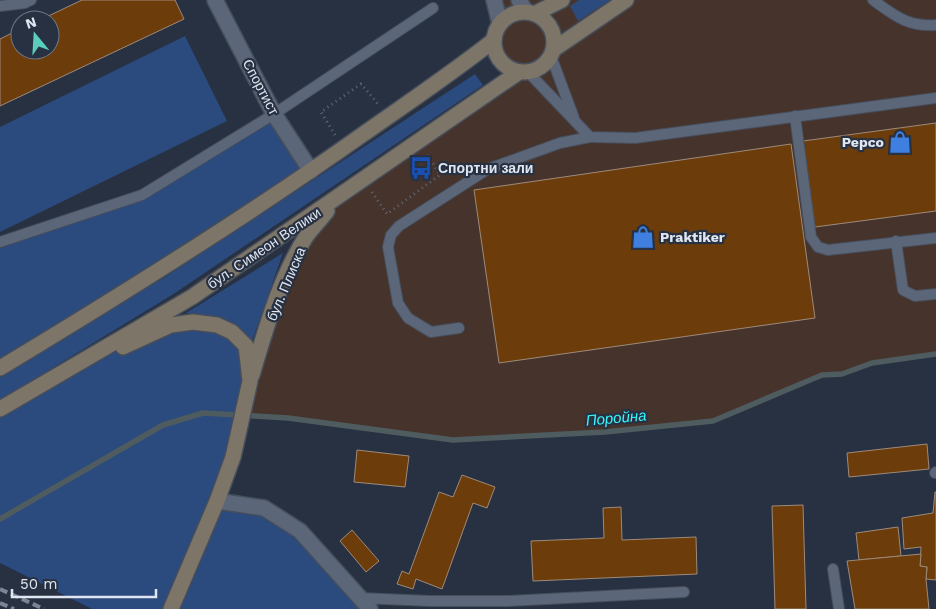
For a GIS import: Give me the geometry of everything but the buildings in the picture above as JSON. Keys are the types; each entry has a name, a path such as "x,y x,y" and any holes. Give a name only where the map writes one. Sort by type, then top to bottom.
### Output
{"main road":[{"path":"562,0 527,8 507,17 500,24 495,32 494,49 503,64 511,70 524,72 537,69 545,64 552,52 626,0"},
{"path":"527,8 549,25 553,32 552,52"},
{"path":"0,368 124,293 311,171 452,72 494,40"},
{"name":"бул. Симеон Велики","path":"0,409 192,296 340,197 418,141 524,72"},
{"name":"бул. Плиска","path":"250,381 277,297 293,260 308,234 340,197"},
{"path":"40,386 171,325 193,322 217,325 232,332 246,346 250,381 233,457 217,501 171,609"}],"street":[{"name":"Спортист","path":"215,0 274,114 311,171"},
{"path":"494,0 500,24"},
{"path":"217,501 264,508 300,532 365,604"}],"lane":[{"path":"0,6 26,3 31,0"},
{"path":"873,0 900,20 924,26 936,25"},
{"path":"0,242 142,195 274,114 433,8"},
{"path":"552,52 576,124"},
{"path":"524,72 590,137"},
{"path":"459,328 430,332 408,318 398,303 388,247 391,235 399,226 488,169 560,143 590,137 635,138 936,98"},
{"path":"795,116 811,237 818,247 828,250 936,238"},
{"path":"896,241 902,290 915,296 936,294"},
{"path":"833,569 838,609"},
{"path":"365,604 684,592"}],"path":[{"path":"344,148 321,112 361,84 388,117"},
{"path":"364,179 387,214 440,175 418,141"}],"shaded area":[{"path":"494,0 936,0 936,354 872,363 842,374 822,375 713,421 605,432 453,440 288,418 243,416 277,297 340,197 519,72 498,57 494,40 500,24"},
{"path":"579,0 610,0 578,21 570,6"},
{"path":"185,36 227,121 0,232 0,127"},
{"path":"475,74 483,85 172,295 0,400 0,375 165,277"},
{"path":"274,114 311,171 0,368 0,242 142,195"},
{"path":"283,253 251,344 230,323 215,317 186,313"},
{"path":"171,325 232,332 250,379 217,500 264,508 300,531 370,609 92,609 0,563 0,409 40,386"}],"waterway":[{"name":"Поройна","path":"0,519 163,425 203,413 288,418 453,440 605,432 713,421 822,375 842,374 872,363 936,354"}],"railway":[{"path":"0,589 44,609"},
{"path":"0,603 14,609"}],"place":[{"name":"Pepco","path":"900,142"},
{"name":"Спортни зали","path":"421,168"},
{"name":"Praktiker","path":"643,237"}]}
